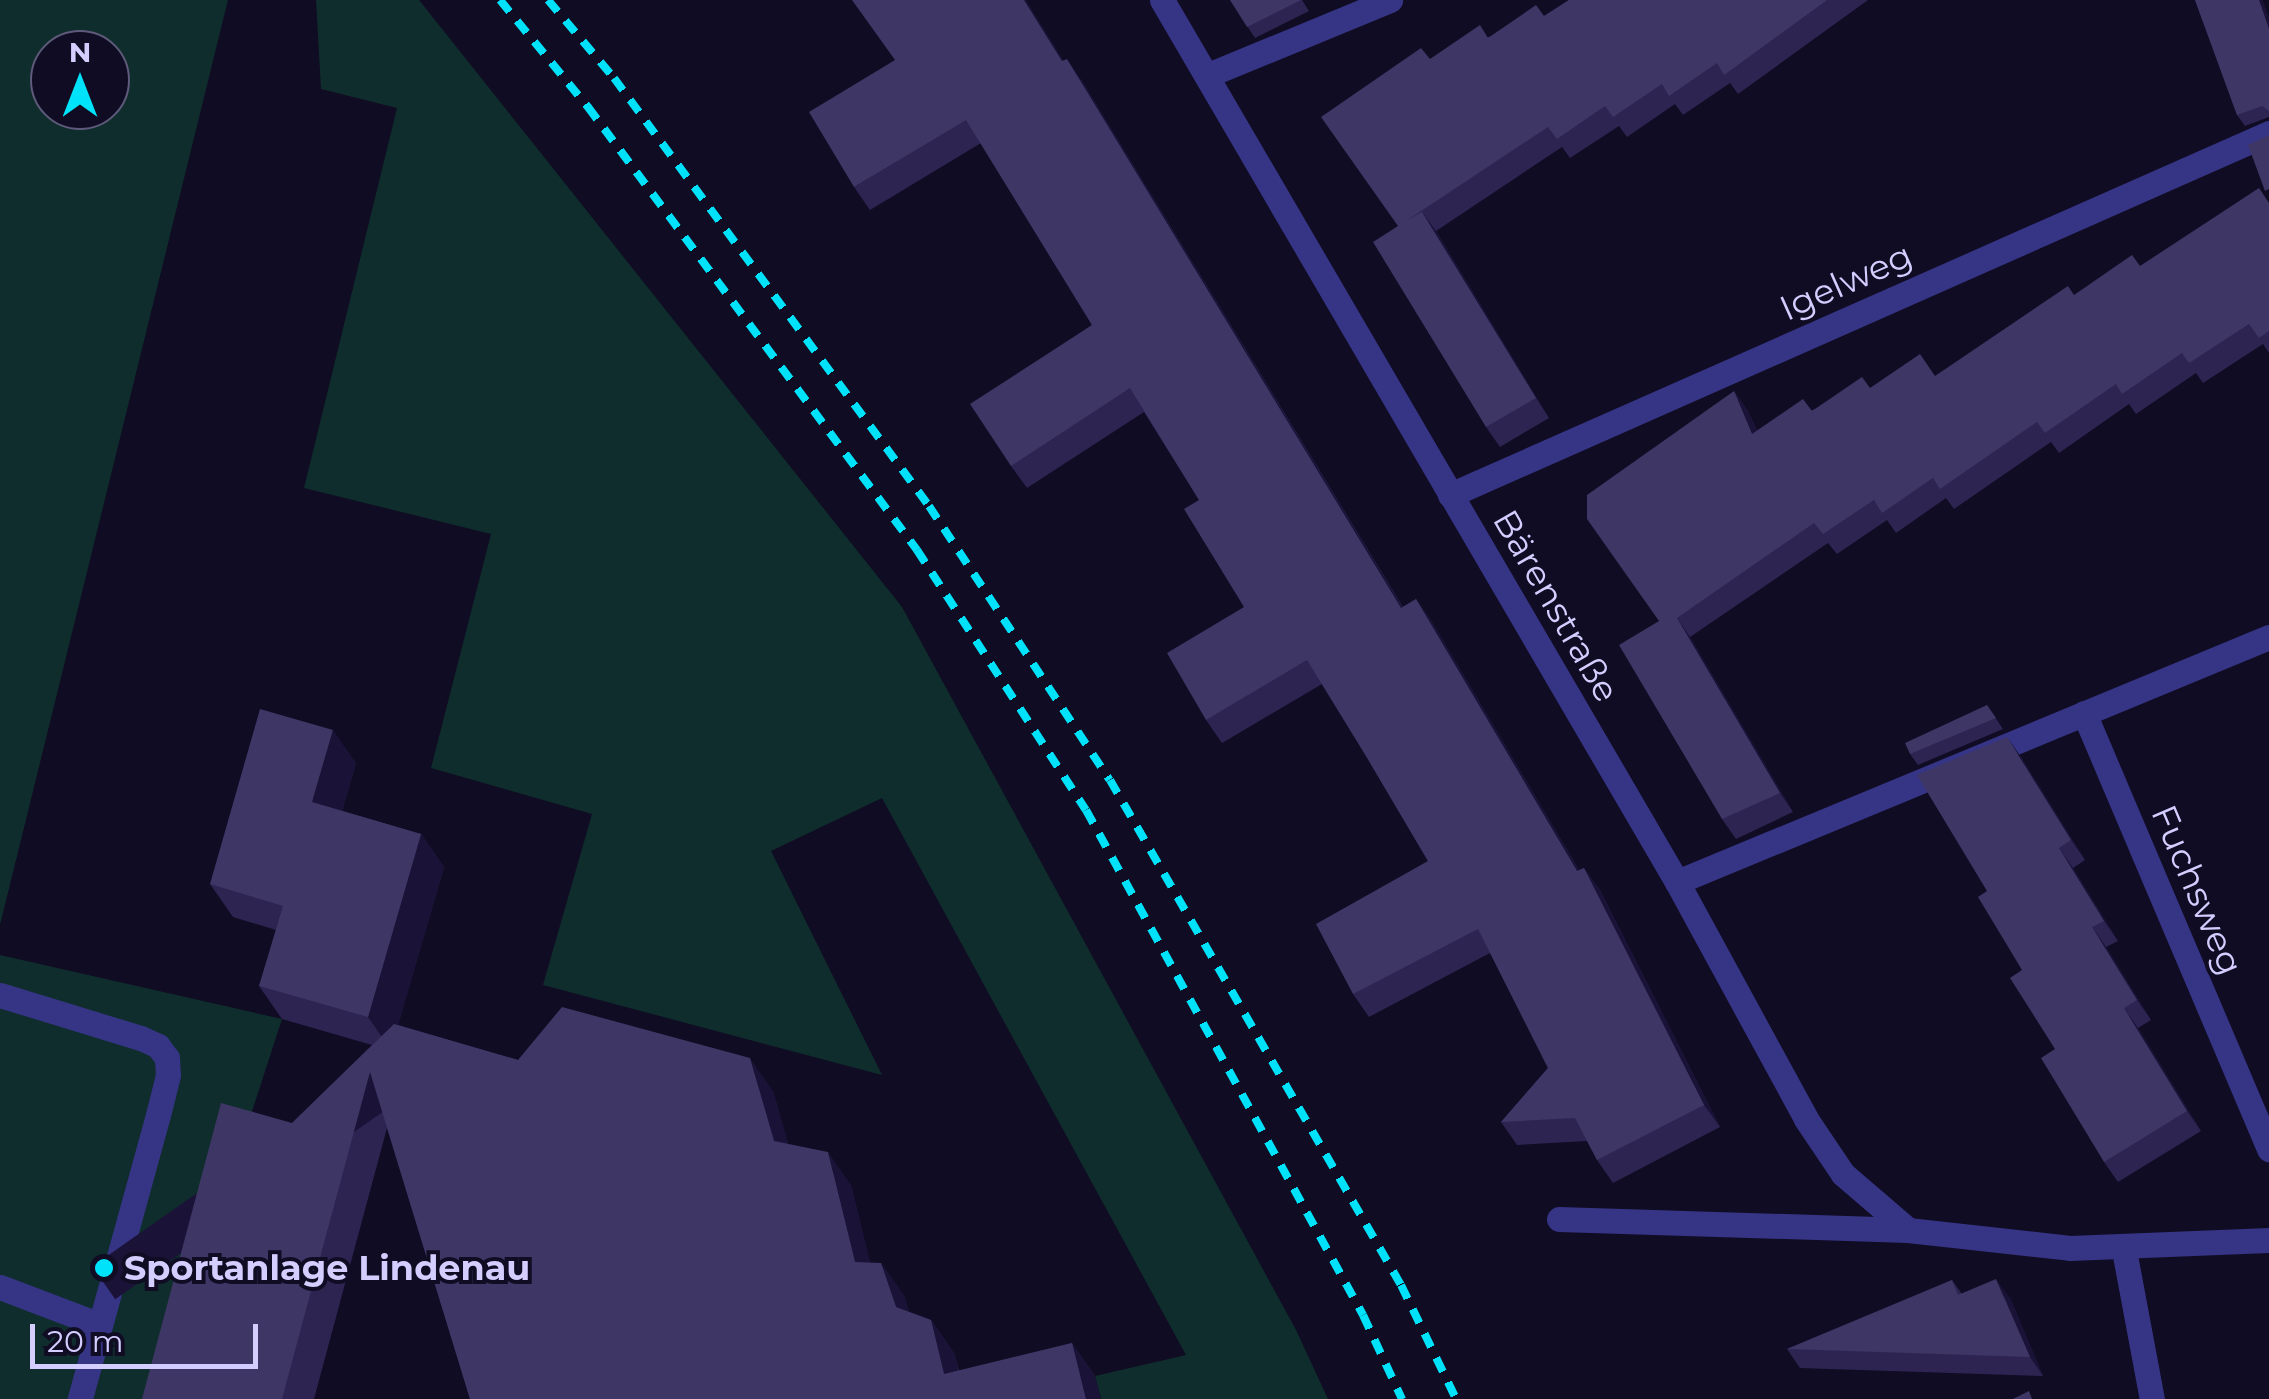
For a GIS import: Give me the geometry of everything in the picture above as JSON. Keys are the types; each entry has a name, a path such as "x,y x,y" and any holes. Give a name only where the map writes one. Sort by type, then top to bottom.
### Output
{"street":[{"name":"Bärenstraße","path":"1162,0 1678,882 1806,1118 1843,1174 1908,1230"},
{"path":"1208,75 1390,0"},
{"name":"Igelweg","path":"1450,495 2269,133"},
{"path":"1678,882 2269,637"},
{"name":"Fuchsweg","path":"2084,713 2269,1149"},
{"path":"0,995 142,1038 158,1046 166,1058 168,1074 158,1115 80,1399"},
{"path":"1559,1220 1908,1230 2124,1250 2269,1240"},
{"path":"2124,1250 2152,1399"},
{"path":"0,1287 100,1325"}],"green space":[{"path":"0,0 228,0 0,925"},
{"path":"316,0 419,0 902,607 1296,1330 1328,1399 1101,1399 1095,1376 1186,1355 882,798 771,851 882,1075 543,985 592,814 431,768 491,534 304,488 397,108 321,89"},
{"name":"Sportanlage Lindenau","path":"0,955 282,1019 244,1136 174,1399 0,1399"}],"building":[{"path":"852,0 1024,0 1062,61 1067,59 1401,608 1416,599 1577,871 1584,868 1704,1105 1597,1160 1575,1118 1501,1122 1548,1068 1478,929 1353,994 1316,924 1428,861 1307,660 1206,720 1167,653 1244,607 1184,509 1199,500 1130,388 1011,466 970,404 1092,325 966,120 854,187 809,112 895,60"},
{"path":"1230,0 1301,0 1247,27"},
{"path":"1569,0 1827,0 1724,75 1717,63 1669,96 1662,84 1613,117 1605,106 1557,139 1548,127 1406,221 1422,212 1536,398 1486,427 1373,242 1398,226 1321,117 1421,48 1430,59 1480,25 1488,38 1536,5 1544,16"},
{"path":"2195,0 2259,0 2269,29 2269,111 2262,106 2237,115"},
{"path":"2269,135 2269,189 2265,191 2248,145"},
{"path":"2259,188 2269,203 2269,331 2259,338 2249,324 2189,363 2182,353 2122,394 2116,384 2045,433 2037,422 1940,489 1933,478 1882,513 1874,500 1823,534 1814,523 1677,618 1780,793 1722,819 1619,645 1659,621 1587,519 1587,495 1734,391 1752,434 1803,399 1812,411 1862,377 1870,388 1920,354 1935,376 2068,286 2074,295 2132,255 2140,266"},
{"path":"1987,705 1996,718 1910,754 1905,743"},
{"path":"260,709 333,730 312,802 421,834 368,1017 259,986 283,906 210,884"},
{"path":"2007,737 2071,840 2059,848 2104,921 2092,927 2137,1000 2124,1008 2187,1111 2104,1162 2041,1058 2055,1049 2010,978 2022,970 1978,897 1987,891 1917,775"},
{"path":"562,1007 750,1058 774,1141 828,1152 855,1262 881,1263 896,1307 931,1320 944,1374 1072,1343 1086,1399 470,1399 370,1072 282,1399 142,1399 221,1103 292,1123 394,1024 518,1060"},
{"path":"1996,1279 2030,1357 1787,1349 1952,1280 1958,1295"},
{"path":"2029,1391 2032,1399 2013,1399"}],"railway":[{"path":"500,0 588,107 917,550 1086,810 1363,1315 1402,1399"},
{"path":"548,0 614,78 929,506 1110,780 1401,1285 1456,1399"}],"place":[{"name":"Sportanlage Lindenau","path":"104,1268"}]}
